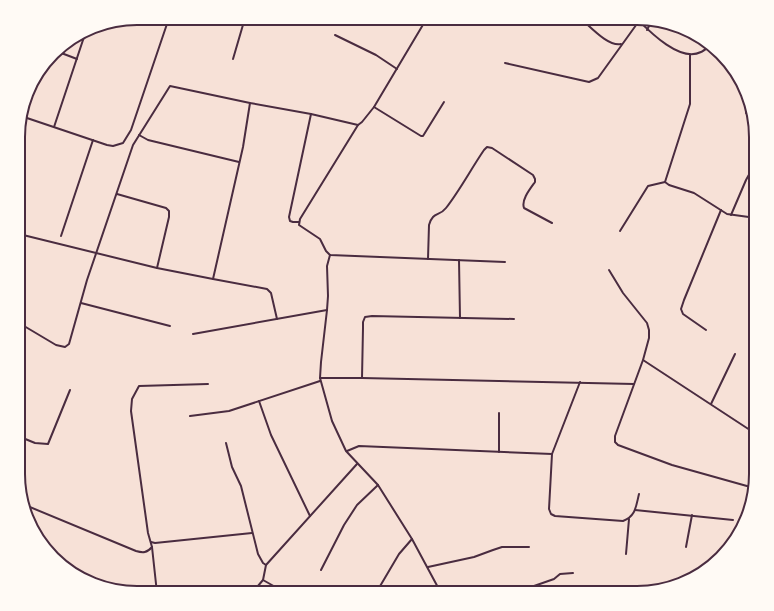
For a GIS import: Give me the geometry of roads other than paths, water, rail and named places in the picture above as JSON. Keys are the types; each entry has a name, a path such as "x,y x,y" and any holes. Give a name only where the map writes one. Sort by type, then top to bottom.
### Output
{"street":[{"path":"27,118 113,146 123,143 131,130 167,25"},
{"path":"233,59 243,25"},
{"path":"299,222 358,125 374,107 423,25"},
{"path":"588,25 607,41 616,45 621,44"},
{"path":"505,63 589,82 598,78 636,25"},
{"path":"643,25 662,42 672,48 690,54 701,53 706,49"},
{"path":"647,30 649,26"},
{"path":"335,35 376,55 397,69"},
{"path":"54,127 84,39"},
{"path":"63,53 78,59"},
{"path":"666,182 667,174 690,104 690,54"},
{"path":"25,327 56,345 65,347 68,344 87,280 133,145 169,87 172,86 358,125"},
{"path":"374,107 423,136 444,102"},
{"path":"213,280 243,147 250,103"},
{"path":"299,222 293,222 290,220 290,217 311,114"},
{"path":"139,135 148,140 239,162"},
{"path":"61,236 93,140"},
{"path":"428,259 430,221 434,216 445,209 484,150 487,148 492,148 535,178 524,201 524,208 552,223"},
{"path":"731,215 749,175"},
{"path":"620,231 648,186 666,182 694,193 731,215 749,217"},
{"path":"117,194 166,208 169,211 169,217 157,268"},
{"path":"706,330 683,314 681,309 721,210"},
{"path":"299,222 300,225 320,239 326,251 330,254 505,262"},
{"path":"25,236 157,268 213,280 267,289 271,293 277,319"},
{"path":"330,254 327,266 328,310 320,380 332,421 346,451 378,484 412,539 438,586"},
{"path":"459,260 460,318"},
{"path":"609,270 623,293 647,323 649,330 643,360 615,436 615,442 618,445 672,465 748,486"},
{"path":"81,303 170,326"},
{"path":"193,334 328,310"},
{"path":"362,378 363,328 365,317 514,319"},
{"path":"711,404 735,354"},
{"path":"643,360 749,429"},
{"path":"190,416 229,411 320,380 362,378 634,384"},
{"path":"580,382 552,454 551,514 555,516 623,521 629,519"},
{"path":"156,586 152,547 148,533 131,412 132,399 139,386 208,384"},
{"path":"25,439 35,444 48,444 70,390"},
{"path":"259,401 271,436 310,516"},
{"path":"499,413 499,452"},
{"path":"226,443 232,467 241,486 260,560 266,565"},
{"path":"346,451 359,446 552,454"},
{"path":"258,586 263,580 266,565 358,463"},
{"path":"320,570 344,525 357,505 378,484"},
{"path":"626,554 629,519 636,510 639,494"},
{"path":"31,507 136,551 148,551 152,547"},
{"path":"636,510 733,520"},
{"path":"686,547 692,516"},
{"path":"151,542 155,543 252,533"},
{"path":"380,586 399,554 412,539"},
{"path":"428,567 474,557 502,547 529,547"},
{"path":"534,586 554,579 560,574 573,573"},
{"path":"263,580 274,586"}]}
